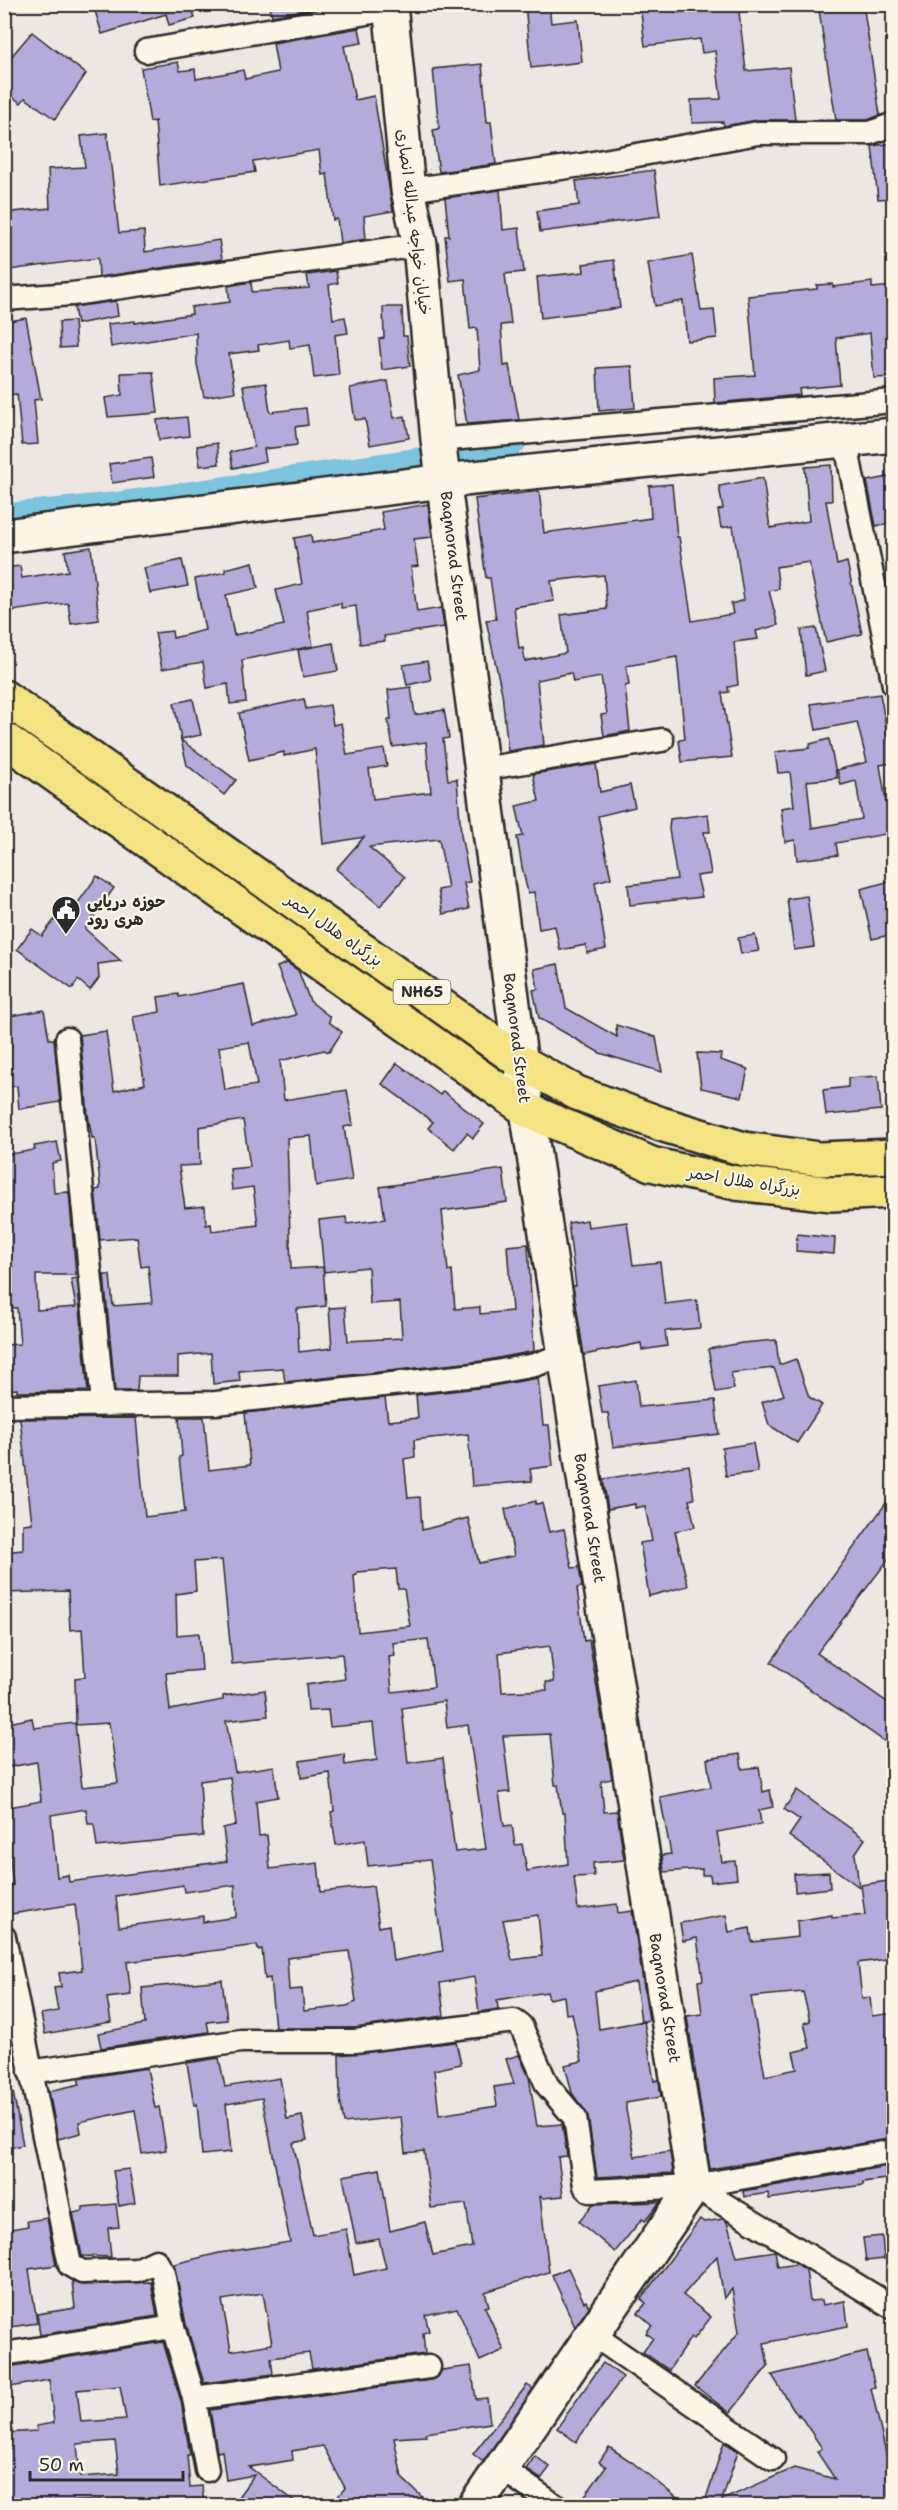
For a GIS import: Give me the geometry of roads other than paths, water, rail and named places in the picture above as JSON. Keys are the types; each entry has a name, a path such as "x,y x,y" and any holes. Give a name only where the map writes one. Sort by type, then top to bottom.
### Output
{"highway":[{"name":"بزرگراه هلال احمر","path":"4,697 521,1062 577,1093 661,1124 744,1149 820,1159 894,1156"},
{"name":"بزرگراه هلال احمر","path":"4,739 527,1110 651,1164 672,1169 736,1183 832,1194 894,1191"}],"street":[{"path":"146,51 390,7"},
{"name":"خیابان خواجه عبدالله انصاری","path":"390,7 408,190 420,245 442,462"},
{"path":"408,190 582,165 758,133 870,133 894,124"},
{"path":"4,299 72,294 420,245"},
{"path":"4,536 442,462 894,401"},
{"path":"442,462 845,440 894,435"},
{"path":"845,440 894,685"},
{"name":"Baqmorad Street","path":"442,462 527,1110 694,2186"},
{"path":"482,769 662,740"},
{"path":"67,1039 103,1402"},
{"path":"4,1406 103,1402 216,1403 407,1383 535,1365 565,1353"},
{"path":"4,1937 70,2265 82,2272 137,2270 156,2261 163,2273 173,2327 194,2397 207,2470"},
{"path":"30,2072 241,2041 355,2041 514,2021 521,2026 547,2085 575,2118 585,2186 590,2191 694,2186 894,2151"},
{"path":"694,2186 894,2308"},
{"path":"475,2505 694,2186"},
{"path":"4,2354 173,2327"},
{"path":"592,2334 773,2458"},
{"path":"194,2397 429,2367"},
{"path":"501,2468 556,2505"}],"waterway":[{"path":"4,514 120,502 515,444"}],"place":[{"name":"حوزه دریایی هری رود","path":"66,936"}]}
